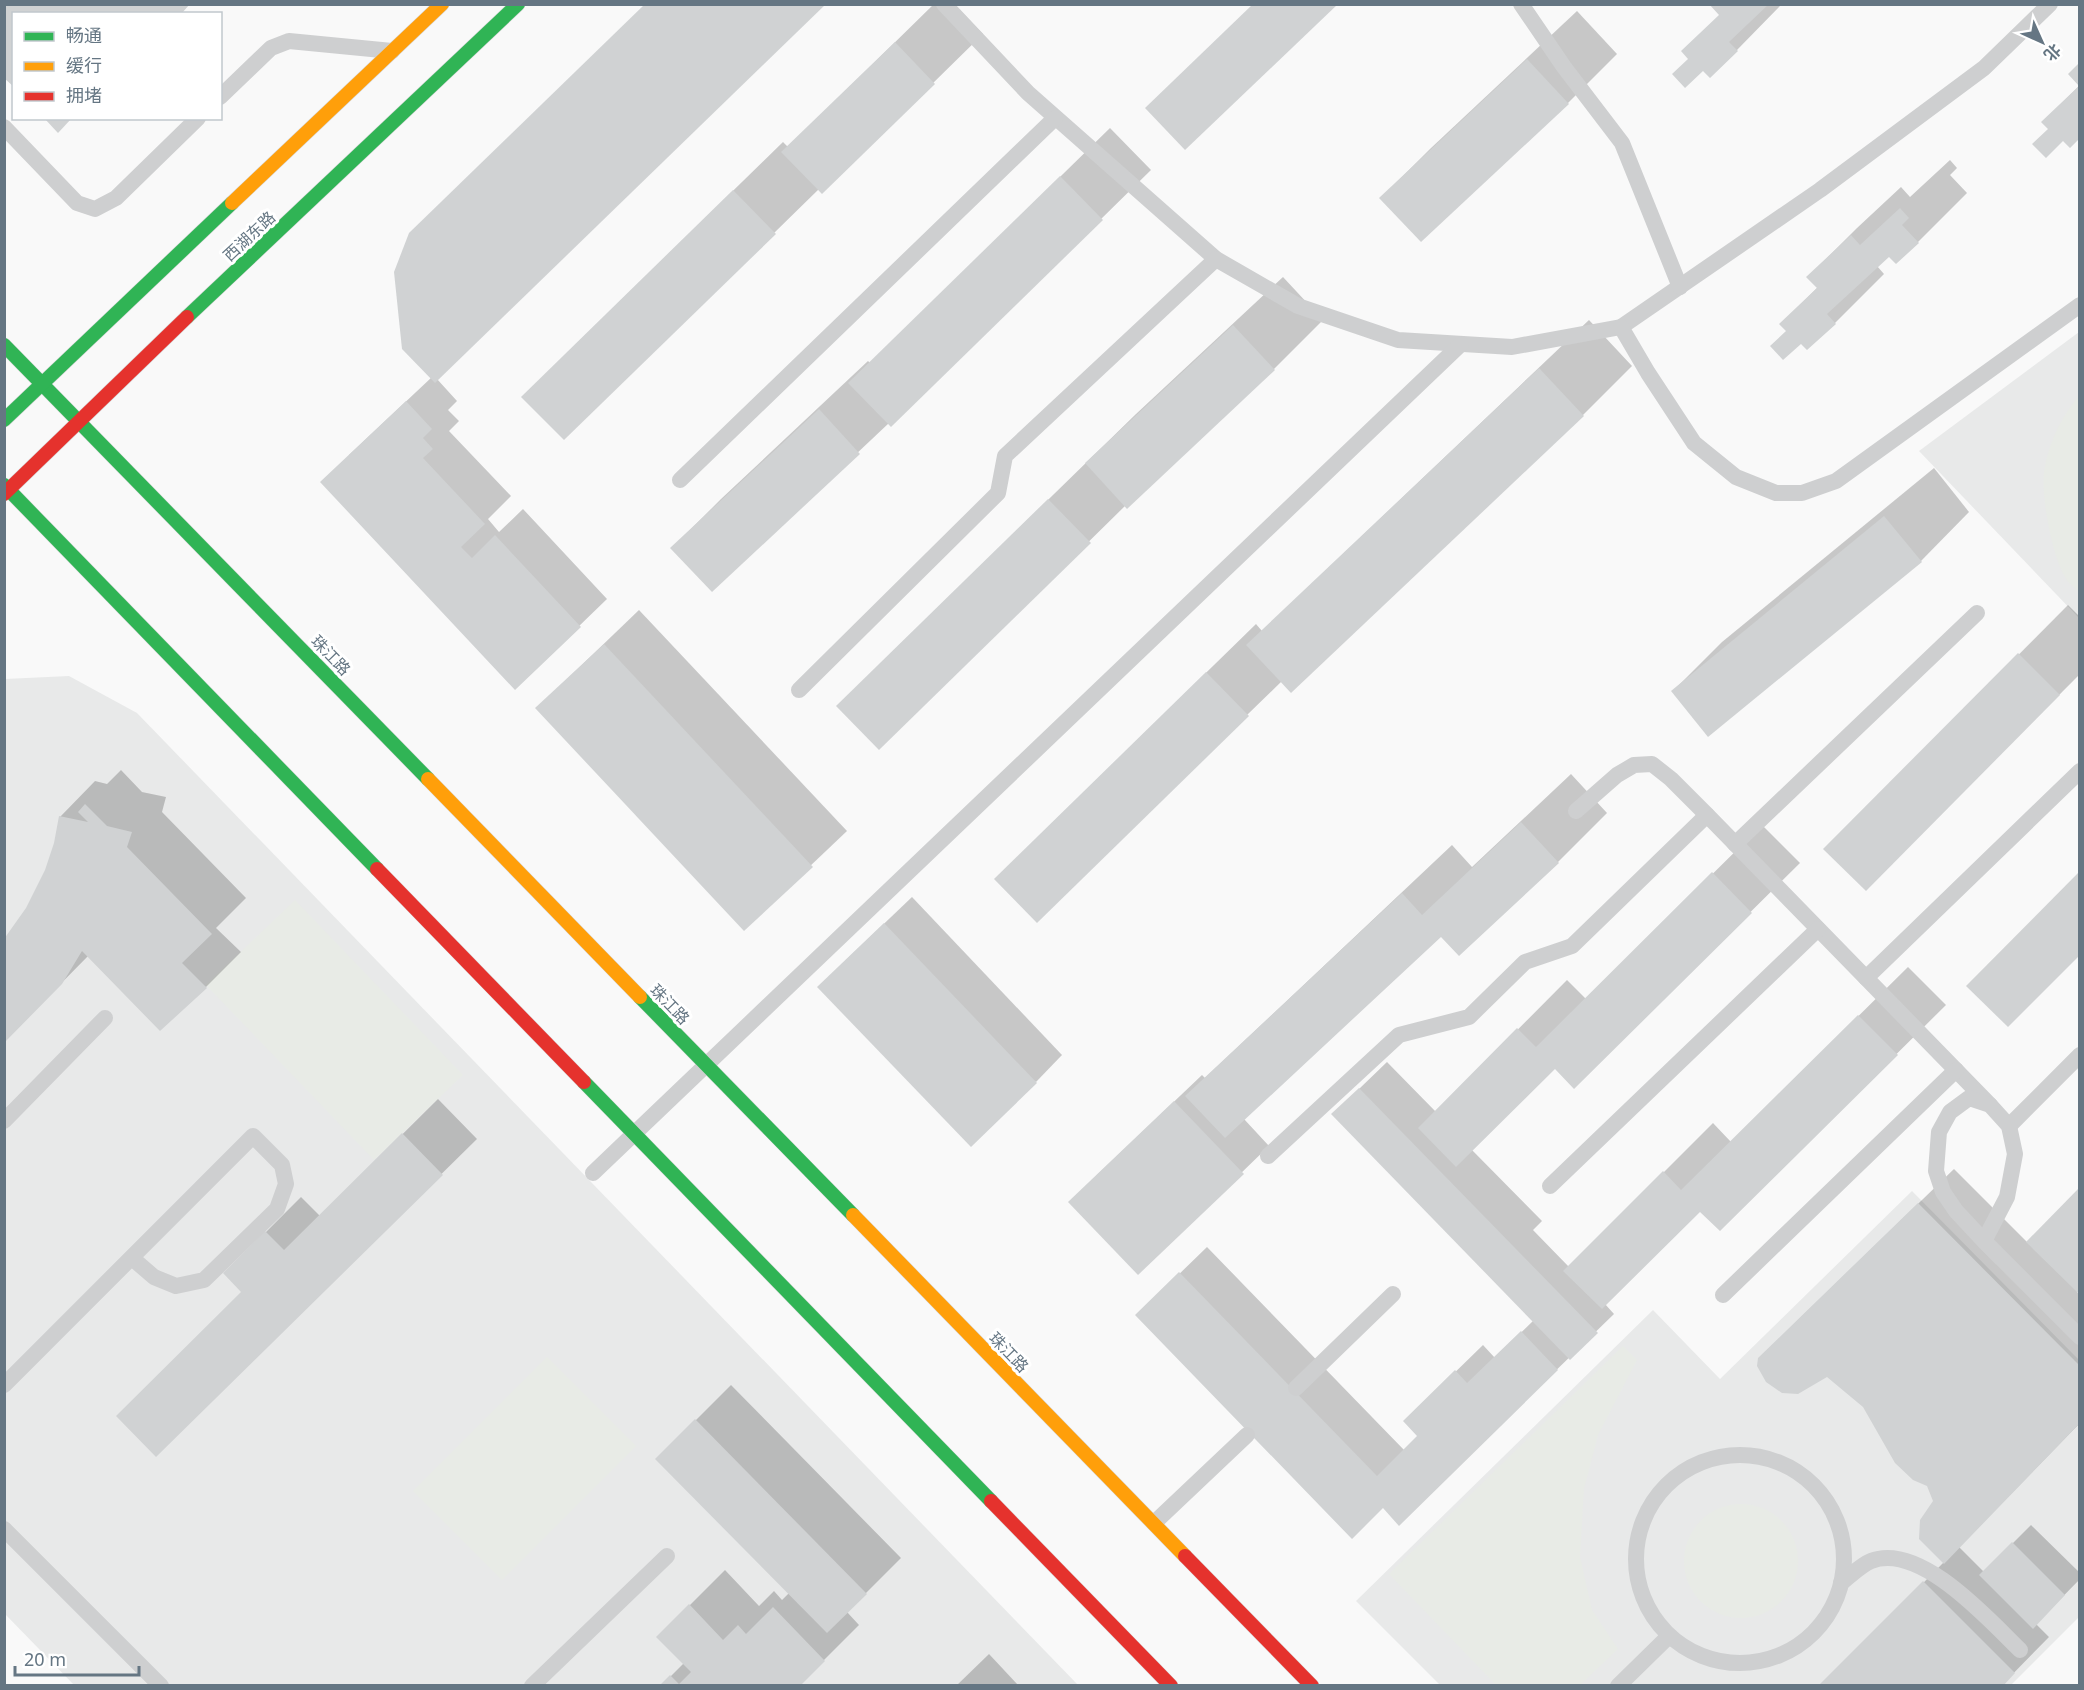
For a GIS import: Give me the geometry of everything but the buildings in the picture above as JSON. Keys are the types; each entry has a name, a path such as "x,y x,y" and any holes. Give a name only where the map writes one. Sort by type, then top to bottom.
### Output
{"street":[{"path":"4,420 442,4"},
{"name":"西湖东路","path":"6,490 518,4"},
{"name":"珠江路","path":"4,345 1312,1686"},
{"path":"6,490 634,1132 1171,1686"}],"lane":[{"path":"944,4 1028,93 1216,259 1298,306 1398,340 1512,347 1621,327 1820,190 1984,68 2050,4"},
{"path":"1521,4 1564,67 1622,143 1680,287"},
{"path":"222,95 271,48 289,41 393,51"},
{"path":"680,480 1055,118"},
{"path":"4,127 77,203 95,209 116,198 196,120"},
{"path":"799,690 999,493 1005,456 1216,259"},
{"path":"1621,327 1694,443 1736,477 1776,493 1802,493 1836,481 2079,304"},
{"path":"593,1173 1461,344"},
{"path":"1735,844 1977,613"},
{"path":"1576,811 1617,775 1634,765 1652,764 1671,779 1707,815 1990,1105 2009,1126 2015,1154 2007,1197 1984,1241"},
{"path":"1866,978 2079,771"},
{"path":"1268,1156 1399,1035 1468,1017 1525,962 1572,946 1707,815"},
{"path":"1550,1186 1818,929"},
{"path":"4,1121 105,1018"},
{"path":"2009,1126 2079,1055"},
{"path":"1723,1295 1956,1070"},
{"path":"1990,1105 1968,1098 1950,1112 1939,1132 1936,1171 1944,1192 1956,1211 2079,1337"},
{"path":"6,1380 253,1136 282,1165 286,1184 277,1209 204,1280 176,1286 153,1277 132,1258"},
{"path":"1296,1388 1393,1294"},
{"path":"1154,1523 1247,1434"},
{"path":"1726,1455 1760,1456 1791,1468 1817,1489 1836,1517 1844,1549 1841,1583 1830,1612 1810,1635 1785,1653 1756,1662 1725,1663 1695,1653 1669,1636 1649,1610 1637,1578 1637,1545 1647,1512 1666,1485 1694,1465 1726,1455"},
{"path":"4,1529 160,1686"},
{"path":"532,1686 667,1556"},
{"path":"1841,1583 1870,1562 1892,1557 1919,1566 1947,1583 1970,1601 2019,1650"},
{"path":"1618,1686 1669,1636"}],"shaded area":[{"path":"2079,332 2079,618 1919,451"},
{"path":"2079,396 2079,592 2065,578 2055,552 2045,505 2044,477 2053,438 2067,411"},
{"path":"69,676 137,713 1078,1685 74,1685 5,1614 5,679"},
{"path":"295,900 463,1075 374,1160 206,985"},
{"path":"1912,1191 2079,1360 2079,1617 2011,1685 1440,1685 1356,1601 1653,1310 1720,1379"},
{"path":"1623,1346 1637,1360 1598,1435 1584,1489 1580,1557 1592,1610 1618,1649 1580,1685 1496,1685 1389,1574"},
{"path":"547,1357 636,1446 502,1580 413,1491"},
{"path":"1741,1504 1763,1509 1781,1521 1793,1539 1798,1561 1793,1583 1781,1601 1763,1613 1741,1618 1719,1613 1701,1601 1689,1583 1684,1561 1689,1539 1701,1521 1719,1509"}],"traffic: fast":[{"path":"187,317 518,4"},
{"path":"4,420 232,203"},
{"path":"4,345 428,779"},
{"path":"4,485 377,869"},
{"path":"640,997 853,1215"},
{"path":"584,1082 991,1501"}],"traffic: slow":[{"path":"232,203 442,4"},
{"path":"428,779 640,997"},
{"path":"853,1215 1185,1556"}],"traffic: jam":[{"path":"4,494 187,317"},
{"path":"377,869 584,1082"},
{"path":"991,1501 1171,1686"},
{"path":"1185,1556 1312,1686"}]}
